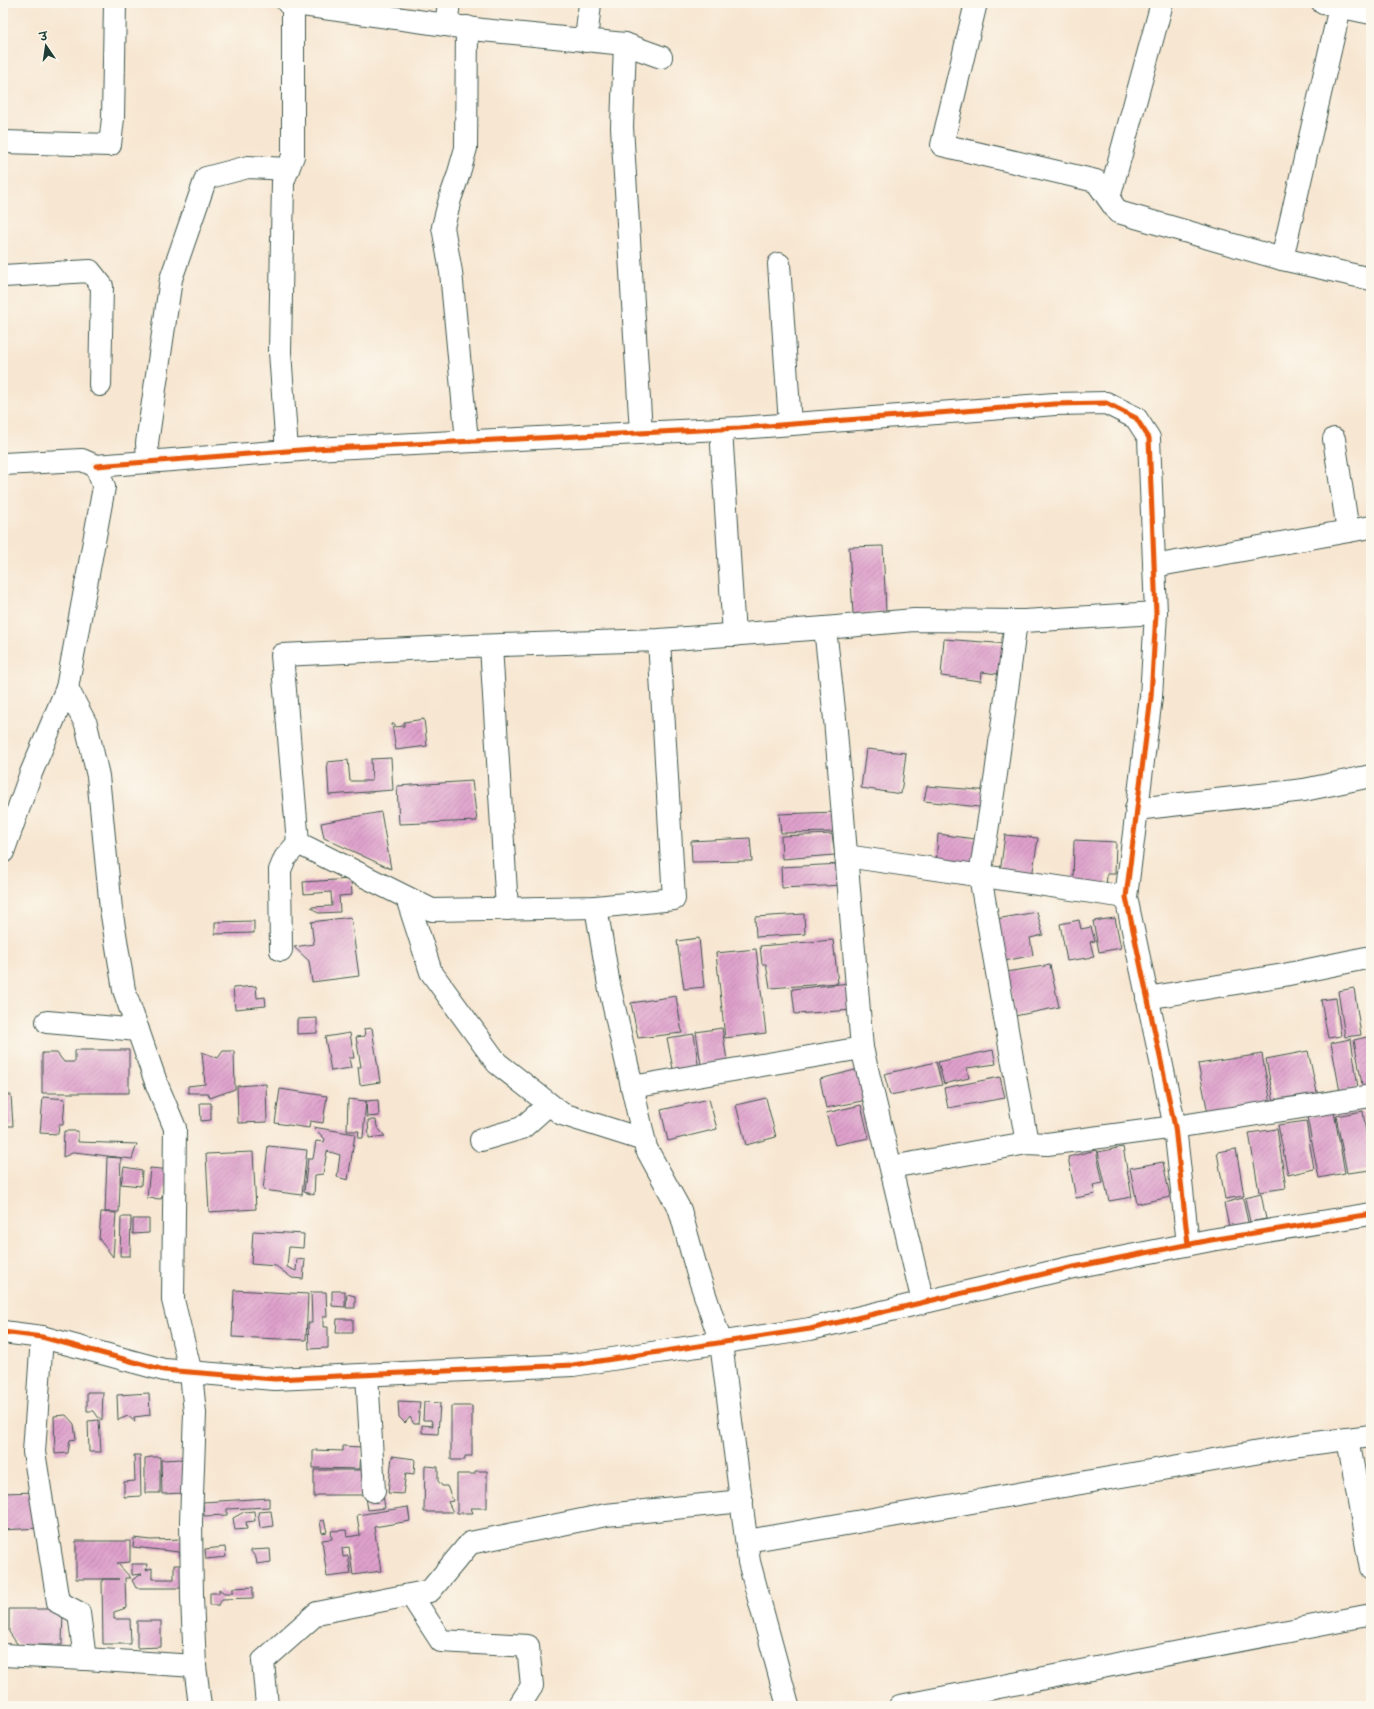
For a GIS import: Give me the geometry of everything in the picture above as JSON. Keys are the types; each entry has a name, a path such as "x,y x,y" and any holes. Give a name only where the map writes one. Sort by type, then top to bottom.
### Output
{"street":[{"path":"3,142 110,145 113,118 115,3"},
{"path":"287,451 280,352 283,182 293,156 290,3 456,26 625,44 661,57"},
{"path":"449,3 456,26 466,148 443,227 451,272 467,441"},
{"path":"586,41 590,3"},
{"path":"976,3 942,145 1096,180 1118,212 1282,259 1371,280"},
{"path":"1109,198 1162,3"},
{"path":"1282,259 1332,5 1371,13"},
{"path":"625,44 622,127 641,432"},
{"path":"148,462 147,443 171,279 206,178 248,166 288,169"},
{"path":"779,264 790,424"},
{"path":"3,276 90,271 102,286 100,385"},
{"path":"3,464 82,460 96,466 287,451 721,429 1055,404 1106,403 1136,418 1149,438 1156,613 1151,696 1126,897 1175,1127 1188,1244"},
{"path":"721,429 734,634"},
{"path":"1334,440 1348,531"},
{"path":"3,852 31,773 67,688 104,486 96,466"},
{"path":"1154,566 1371,527"},
{"path":"281,950 280,870 285,858 298,843 282,655 659,640 914,620 1016,621 1156,613"},
{"path":"1016,621 996,774 980,876 1027,1143"},
{"path":"825,628 835,719 862,1048 923,1302"},
{"path":"298,843 432,910 596,907 674,899 659,640"},
{"path":"491,646 507,909"},
{"path":"67,688 86,724 98,776 111,909 124,990 157,1085 175,1128 173,1300 191,1373 194,1413 191,1521 192,1597 195,1666 200,1706"},
{"path":"1136,809 1304,790 1371,776"},
{"path":"846,856 1126,897"},
{"path":"407,898 431,972 497,1063 562,1114 644,1140"},
{"path":"596,907 608,985 646,1148 680,1210 696,1271 721,1343 750,1562 788,1706"},
{"path":"1147,998 1284,975 1371,957"},
{"path":"47,1022 138,1030"},
{"path":"632,1087 862,1048"},
{"path":"891,1167 1027,1143 1047,1144 1175,1127 1371,1096"},
{"path":"481,1140 522,1128 549,1104"},
{"path":"3,1332 42,1337 164,1370 275,1379 572,1365 810,1329 1069,1268 1188,1244 1371,1214"},
{"path":"42,1337 34,1452 58,1602 79,1613 85,1658"},
{"path":"367,1375 374,1492"},
{"path":"747,1541 1300,1445 1371,1436"},
{"path":"1348,1439 1371,1570"},
{"path":"268,1706 263,1661 317,1613 430,1591 470,1543 606,1515 742,1501"},
{"path":"411,1595 441,1641 528,1646 532,1686 519,1706"},
{"path":"900,1706 1371,1615"},
{"path":"3,1655 85,1658 195,1666"}],"building":[{"path":"883,546 886,612 853,614 849,547"},
{"path":"944,639 1008,644 1005,675 982,672 981,681 941,676"},
{"path":"424,719 427,746 396,750 392,724 395,724 395,727 404,726 404,722"},
{"path":"866,749 906,753 901,794 861,788"},
{"path":"391,758 393,790 329,795 327,762 348,760 350,781 372,781 371,759"},
{"path":"472,781 477,821 399,824 397,786"},
{"path":"927,786 991,791 988,808 924,801"},
{"path":"381,812 391,869 324,838 321,823"},
{"path":"836,812 837,832 781,833 779,814"},
{"path":"832,834 835,855 782,859 781,836"},
{"path":"938,834 982,840 977,872 936,866"},
{"path":"1005,835 1038,838 1032,877 1000,873"},
{"path":"750,838 752,861 692,862 691,841"},
{"path":"1074,840 1116,842 1115,874 1107,874 1106,889 1073,885"},
{"path":"842,864 844,885 782,888 781,867"},
{"path":"351,879 352,895 339,896 340,912 318,913 311,907 332,906 331,892 304,894 303,882"},
{"path":"1037,912 1043,935 1030,938 1033,955 1005,961 996,919"},
{"path":"804,914 805,934 756,937 755,917"},
{"path":"351,917 359,976 312,982 309,961 294,947 314,944 311,922"},
{"path":"1115,918 1121,948 1099,952 1093,921"},
{"path":"1079,920 1081,929 1091,927 1095,941 1090,942 1094,957 1067,961 1060,924"},
{"path":"254,921 254,933 215,934 215,922"},
{"path":"699,938 704,987 684,989 677,941"},
{"path":"833,940 838,983 770,988 766,964 762,964 760,946"},
{"path":"756,949 766,1033 725,1038 716,953"},
{"path":"1050,965 1059,1007 1015,1016 1006,972"},
{"path":"850,983 853,1010 795,1014 792,989"},
{"path":"256,986 257,998 265,997 266,1006 235,1009 233,988"},
{"path":"1354,988 1361,1035 1345,1037 1338,991"},
{"path":"676,996 682,1033 638,1038 631,1003"},
{"path":"1336,998 1341,1036 1328,1038 1321,1000"},
{"path":"317,1018 317,1033 297,1034 297,1019"},
{"path":"372,1028 380,1082 360,1085 358,1067 361,1067 356,1037 365,1036 364,1029"},
{"path":"722,1028 728,1067 702,1071 696,1032"},
{"path":"350,1033 354,1058 349,1058 351,1068 331,1071 325,1037"},
{"path":"694,1034 699,1071 674,1074 667,1038"},
{"path":"1371,1036 1371,1088 1363,1090 1354,1040"},
{"path":"1351,1039 1358,1088 1340,1092 1331,1043"},
{"path":"75,1050 129,1050 129,1093 42,1093 42,1053 57,1053 64,1062 75,1062"},
{"path":"993,1050 996,1064 967,1068 969,1078 944,1084 938,1062"},
{"path":"223,1051 234,1051 235,1089 210,1098 208,1093 188,1093 188,1086 205,1084 202,1052 218,1058"},
{"path":"1308,1051 1319,1101 1275,1108 1266,1059"},
{"path":"1262,1054 1272,1109 1209,1118 1198,1064"},
{"path":"3,1055 5,1055 6,1093 3,1093"},
{"path":"936,1062 942,1085 890,1095 884,1074"},
{"path":"859,1069 867,1100 826,1108 820,1079"},
{"path":"1000,1077 1005,1098 948,1108 944,1088"},
{"path":"266,1084 267,1122 238,1123 237,1086"},
{"path":"280,1089 327,1096 323,1123 310,1121 309,1128 275,1123"},
{"path":"3,1095 11,1095 13,1126 3,1126"},
{"path":"43,1097 65,1099 63,1125 59,1125 58,1134 40,1133"},
{"path":"766,1098 776,1137 746,1145 736,1105"},
{"path":"348,1099 366,1101 363,1138 358,1138 359,1131 347,1131"},
{"path":"709,1099 717,1129 668,1141 661,1110"},
{"path":"378,1100 379,1116 367,1117 366,1101"},
{"path":"200,1103 211,1103 211,1120 201,1121"},
{"path":"861,1105 869,1138 835,1145 826,1113"},
{"path":"1363,1111 1371,1170 1347,1173 1336,1116"},
{"path":"1334,1112 1345,1173 1319,1178 1307,1117"},
{"path":"1368,1118 1371,1118 1371,1133 1370,1133"},
{"path":"368,1120 376,1120 377,1127 385,1136 369,1138"},
{"path":"1306,1121 1314,1169 1288,1175 1278,1125"},
{"path":"313,1127 355,1134 348,1180 337,1177 340,1155 327,1151 323,1174 315,1175 314,1195 304,1192 308,1159 313,1159 316,1141 324,1142 325,1139"},
{"path":"1277,1129 1286,1188 1259,1192 1249,1133"},
{"path":"64,1131 78,1131 78,1142 137,1144 132,1159 75,1152 63,1157"},
{"path":"268,1146 307,1150 302,1195 263,1190"},
{"path":"1123,1147 1132,1197 1109,1201 1098,1152"},
{"path":"1236,1149 1244,1196 1225,1199 1217,1152"},
{"path":"1096,1150 1103,1183 1093,1185 1095,1194 1076,1198 1068,1157"},
{"path":"253,1152 256,1209 209,1212 206,1154"},
{"path":"107,1157 121,1158 119,1212 105,1212"},
{"path":"1163,1162 1170,1197 1137,1204 1130,1168"},
{"path":"124,1167 142,1170 141,1186 121,1184"},
{"path":"150,1168 172,1170 161,1199 147,1198"},
{"path":"1261,1194 1266,1219 1250,1222 1245,1198"},
{"path":"1243,1198 1249,1227 1230,1232 1224,1203"},
{"path":"101,1212 116,1213 113,1257 99,1239"},
{"path":"121,1217 131,1217 130,1256 120,1256"},
{"path":"133,1219 149,1219 149,1233 133,1234"},
{"path":"253,1231 304,1234 303,1248 289,1247 287,1267 296,1271 297,1259 305,1260 303,1279 292,1278 276,1266 251,1264"},
{"path":"234,1290 308,1294 306,1340 232,1337"},
{"path":"332,1291 345,1291 345,1307 332,1306"},
{"path":"311,1292 326,1292 327,1317 323,1317 323,1327 328,1327 328,1348 309,1349 308,1323 312,1323"},
{"path":"347,1294 355,1296 355,1308 346,1308"},
{"path":"337,1319 353,1319 353,1333 336,1333"},
{"path":"87,1392 103,1392 102,1420 94,1411 87,1411"},
{"path":"149,1393 150,1415 134,1417 135,1422 128,1416 118,1420 117,1395"},
{"path":"398,1401 420,1402 418,1424 414,1424 410,1417 405,1423 399,1417"},
{"path":"424,1402 440,1403 438,1434 422,1433 422,1425 433,1426 431,1420 423,1420"},
{"path":"451,1406 472,1406 472,1456 465,1456 465,1460 451,1460"},
{"path":"66,1415 74,1424 76,1439 70,1440 68,1453 55,1454 54,1416"},
{"path":"99,1420 101,1452 89,1452 88,1421"},
{"path":"343,1446 361,1447 360,1469 313,1468 313,1450 343,1451"},
{"path":"134,1455 140,1455 141,1496 124,1497 124,1482 135,1481"},
{"path":"392,1456 415,1459 414,1474 406,1473 403,1494 388,1493"},
{"path":"160,1457 160,1493 145,1493 145,1458"},
{"path":"184,1459 184,1493 162,1494 161,1460"},
{"path":"425,1466 438,1467 438,1481 442,1486 447,1486 453,1501 448,1502 453,1512 424,1512"},
{"path":"314,1470 367,1470 367,1495 318,1495 314,1498"},
{"path":"475,1471 487,1471 487,1508 471,1508 473,1513 457,1513 457,1474 475,1474"},
{"path":"38,1492 39,1528 3,1530 3,1493"},
{"path":"383,1495 385,1508 368,1510 366,1497"},
{"path":"269,1498 269,1507 227,1509 227,1515 204,1516 203,1502"},
{"path":"408,1507 410,1521 374,1527 381,1571 353,1575 349,1547 342,1548 343,1557 348,1556 351,1574 327,1577 322,1540 332,1539 331,1531 346,1530 347,1537 360,1535 357,1515"},
{"path":"254,1511 255,1521 246,1522 247,1529 235,1530 233,1518 244,1512"},
{"path":"271,1511 273,1526 260,1528 258,1512"},
{"path":"324,1520 327,1532 322,1533 320,1521"},
{"path":"134,1538 150,1540 184,1539 184,1556 180,1556 179,1552 133,1547"},
{"path":"76,1541 130,1541 130,1562 117,1563 131,1578 125,1578 126,1608 114,1612 114,1619 130,1619 131,1644 103,1644 102,1579 76,1579"},
{"path":"225,1547 226,1557 206,1559 205,1549"},
{"path":"270,1549 271,1562 257,1564 256,1558 250,1550"},
{"path":"132,1564 147,1564 146,1570 152,1568 152,1579 174,1579 174,1565 186,1565 186,1584 181,1588 136,1588 132,1580 142,1574 132,1575"},
{"path":"253,1587 253,1598 222,1599 219,1605 210,1605 210,1593 219,1593 219,1589 224,1593 233,1593 233,1588"},
{"path":"9,1609 63,1609 62,1645 18,1645 9,1632"},
{"path":"137,1621 161,1621 161,1647 137,1648"}],"cycle path":[{"path":"96,466 313,449 740,428 1055,404 1106,403 1136,418 1149,438 1156,613 1151,697 1126,897 1175,1127 1188,1244"},
{"path":"3,1332 42,1337 164,1370 275,1379 573,1365 810,1329 1069,1268 1211,1240 1371,1214"}]}
